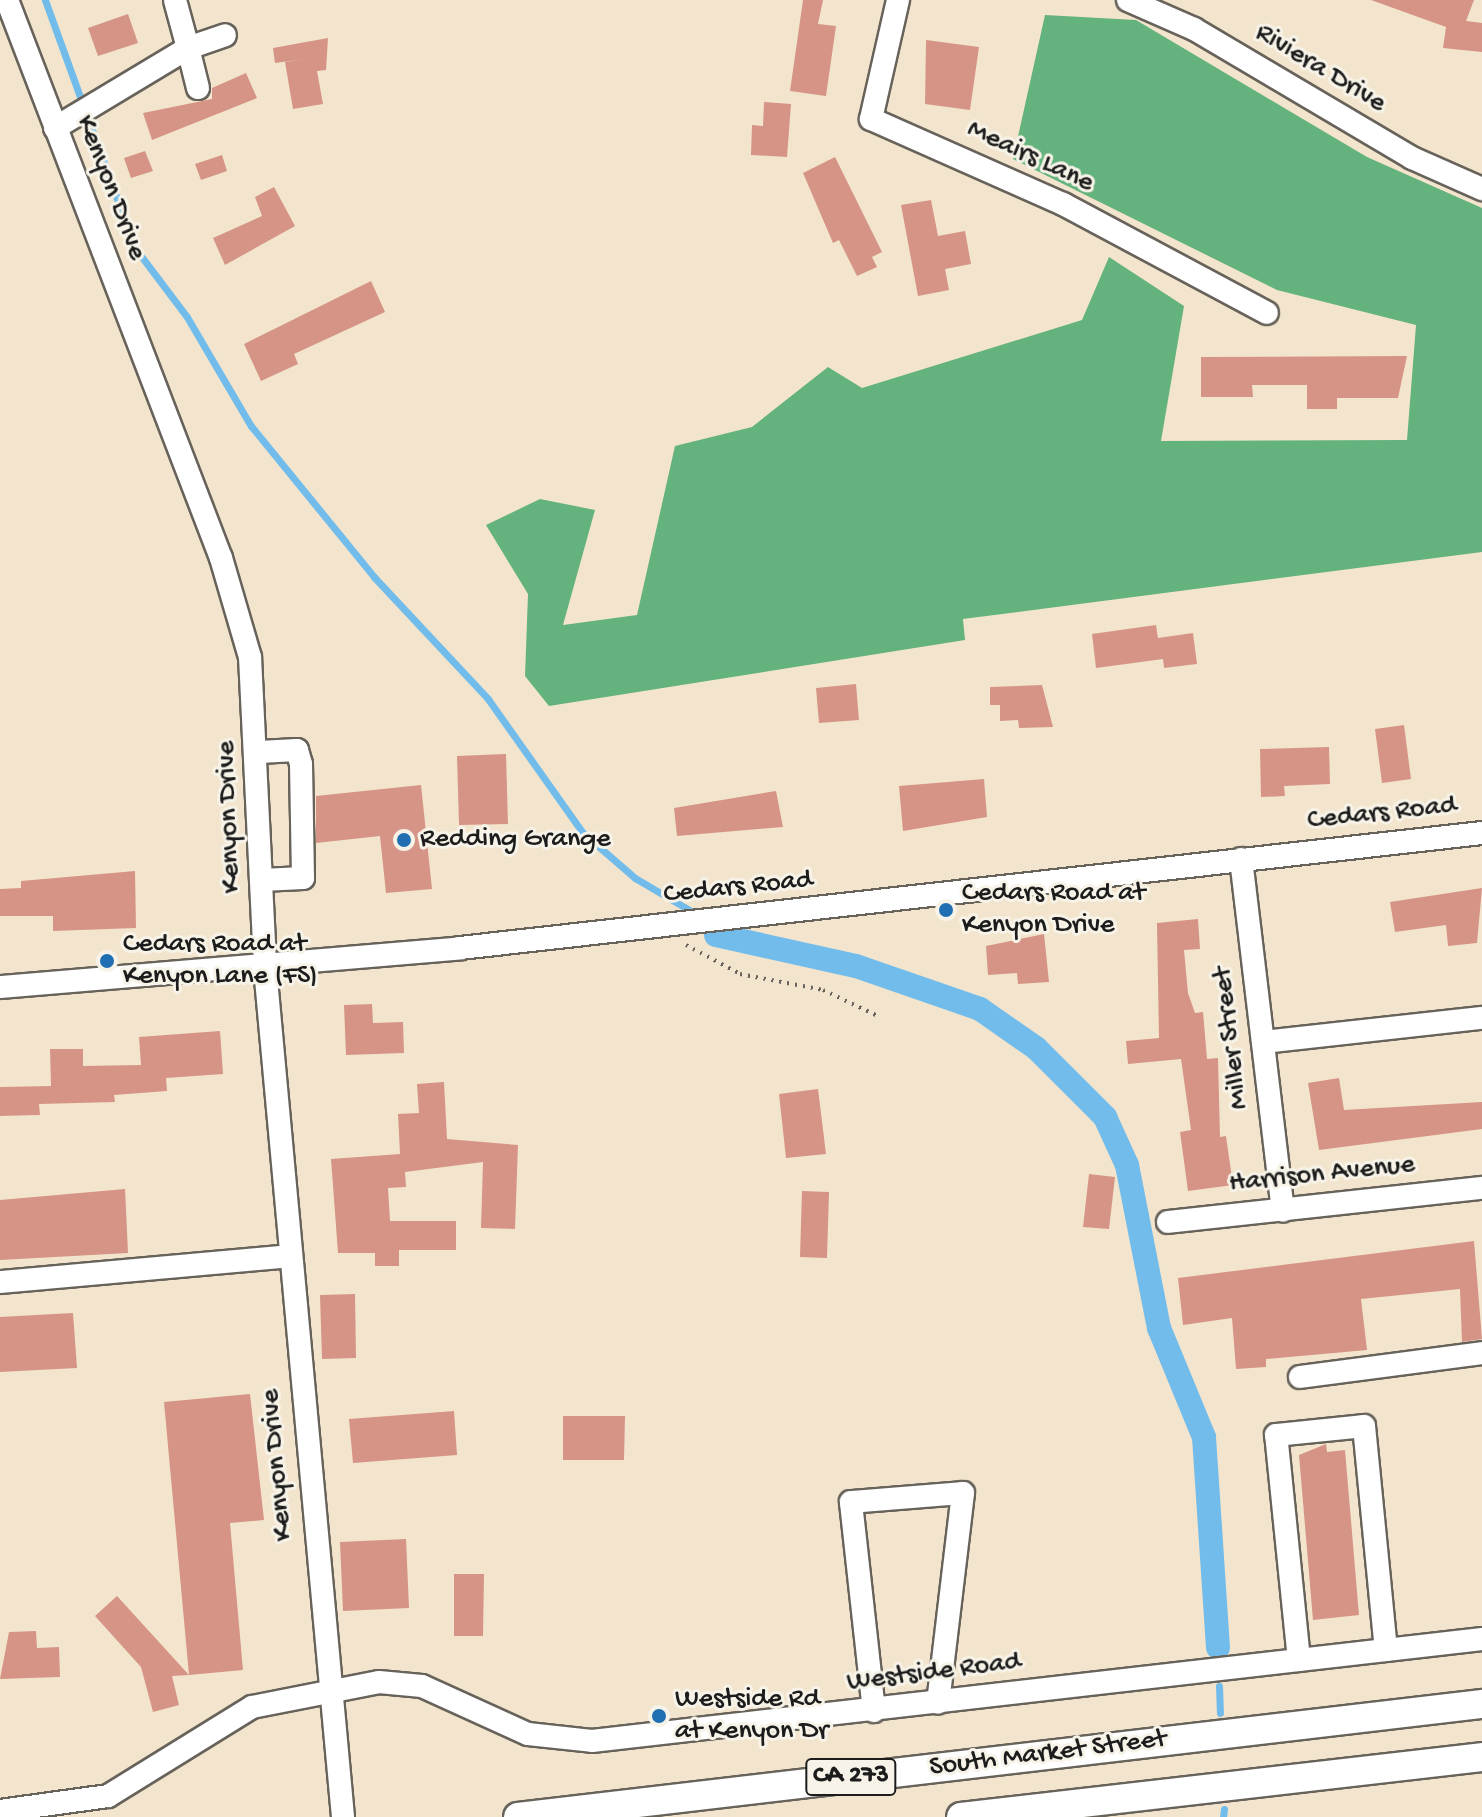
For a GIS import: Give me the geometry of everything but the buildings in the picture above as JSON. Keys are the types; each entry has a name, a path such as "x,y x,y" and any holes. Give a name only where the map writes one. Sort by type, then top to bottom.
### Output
{"main road":[{"name":"South Market Street","path":"518,1817 1482,1704"},
{"name":"South Market Street","path":"961,1817 1482,1757"}],"street":[{"name":"Kenyon Drive","path":"7,0 22,43 63,125 238,606 259,752 265,968 289,1256 343,1817"},
{"path":"175,0 198,88"},
{"name":"Meairs Lane","path":"898,0 871,119 1063,204 1267,313"},
{"name":"Riviera Drive","path":"1128,0 1194,29 1412,158 1482,189"},
{"path":"63,125 98,108 188,48 225,35"},
{"path":"0,38 22,43"},
{"path":"259,752 297,750 302,778 303,878 262,880"},
{"name":"Cedars Road","path":"0,987 265,968 727,920 1482,833"},
{"name":"Miller Street","path":"1241,859 1283,1210"},
{"path":"1263,1042 1482,1018"},
{"name":"Harrison Avenue","path":"1168,1222 1482,1188"},
{"path":"0,1282 289,1256"},
{"path":"1300,1377 1482,1353"},
{"path":"1299,1660 1276,1435 1364,1426 1386,1650"},
{"path":"874,1711 851,1502 963,1493 938,1703"},
{"name":"Westside Road","path":"0,1811 121,1792 243,1711 329,1690 406,1682 560,1740 874,1711 1482,1639"}],"path":[{"path":"656,927 740,974 823,990 878,1016"}],"green space":[{"path":"1045,15 1136,20 1367,157 1482,208 1482,552 963,619 965,640 549,706 525,676 528,594 486,525 540,499 595,510 563,625 637,615 675,446 752,427 828,367 862,388 1082,320 1109,257 1184,306 1161,441 1407,440 1416,325 1277,290 1013,159"}],"waterway":[{"path":"45,0 135,248 187,317 251,426 374,577 488,699 583,833 635,878 691,911"},
{"path":"716,935 856,966 980,1009 1036,1048 1105,1117 1127,1165 1159,1328 1204,1437 1218,1648"},
{"path":"1219,1686 1220,1713"},
{"path":"1223,1817 1224,1809"}],"place":[{"name":"Redding Grange","path":"404,840"},
{"name":"Cedars Road at Kenyon Drive","path":"946,910"},
{"name":"Cedars Road at Kenyon Lane (FS)","path":"107,961"},
{"name":"Westside Rd at Kenyon Dr","path":"659,1716"}]}
